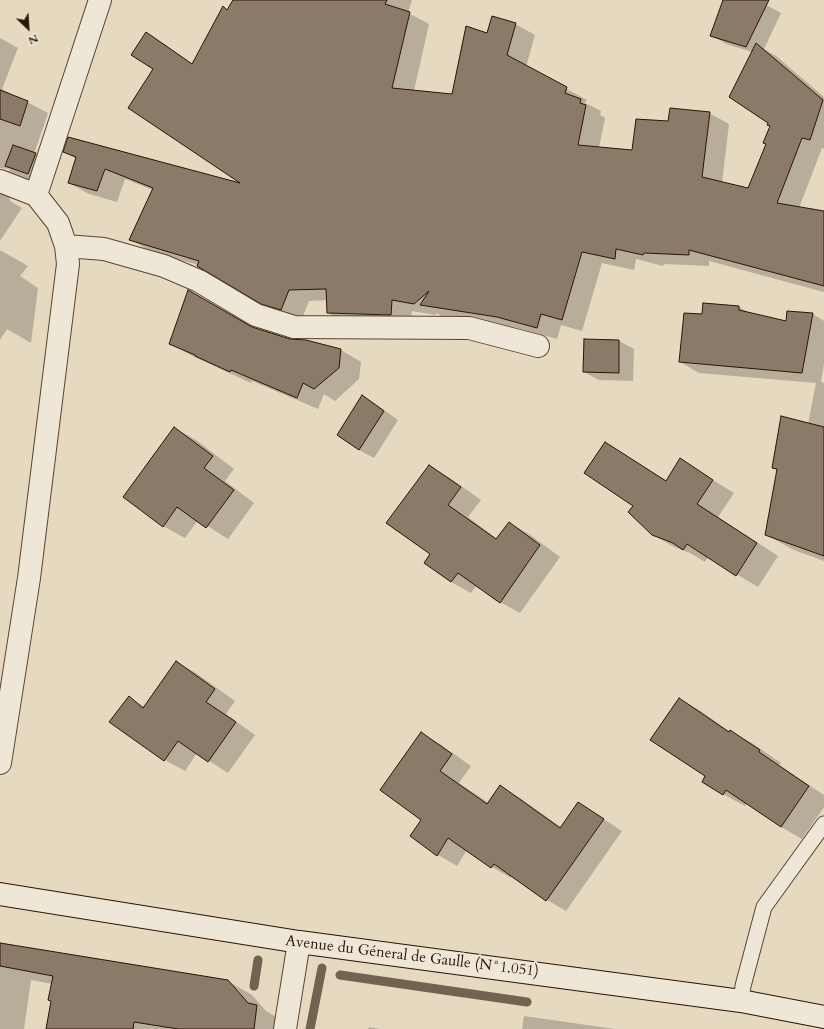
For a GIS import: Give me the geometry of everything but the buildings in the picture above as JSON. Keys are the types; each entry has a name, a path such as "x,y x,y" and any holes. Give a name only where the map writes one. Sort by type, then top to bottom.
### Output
{"street":[{"path":"36,196 100,0"},
{"path":"0,181 36,196 58,223 66,246 68,264 30,570 0,763"},
{"path":"66,246 104,249 164,266 199,281 256,315 294,327 469,328 538,346"},
{"name":"Avenue du Géneral de Gaulle (N°1.051)","path":"0,894 298,942 741,1001 819,1020"},
{"path":"285,1029 298,942"}],"lane":[{"path":"741,1001 743,986 764,908 824,824"}],"waterway":[{"path":"254,986 258,960"},
{"path":"310,1029 322,968"},
{"path":"340,975 527,1002"}]}
